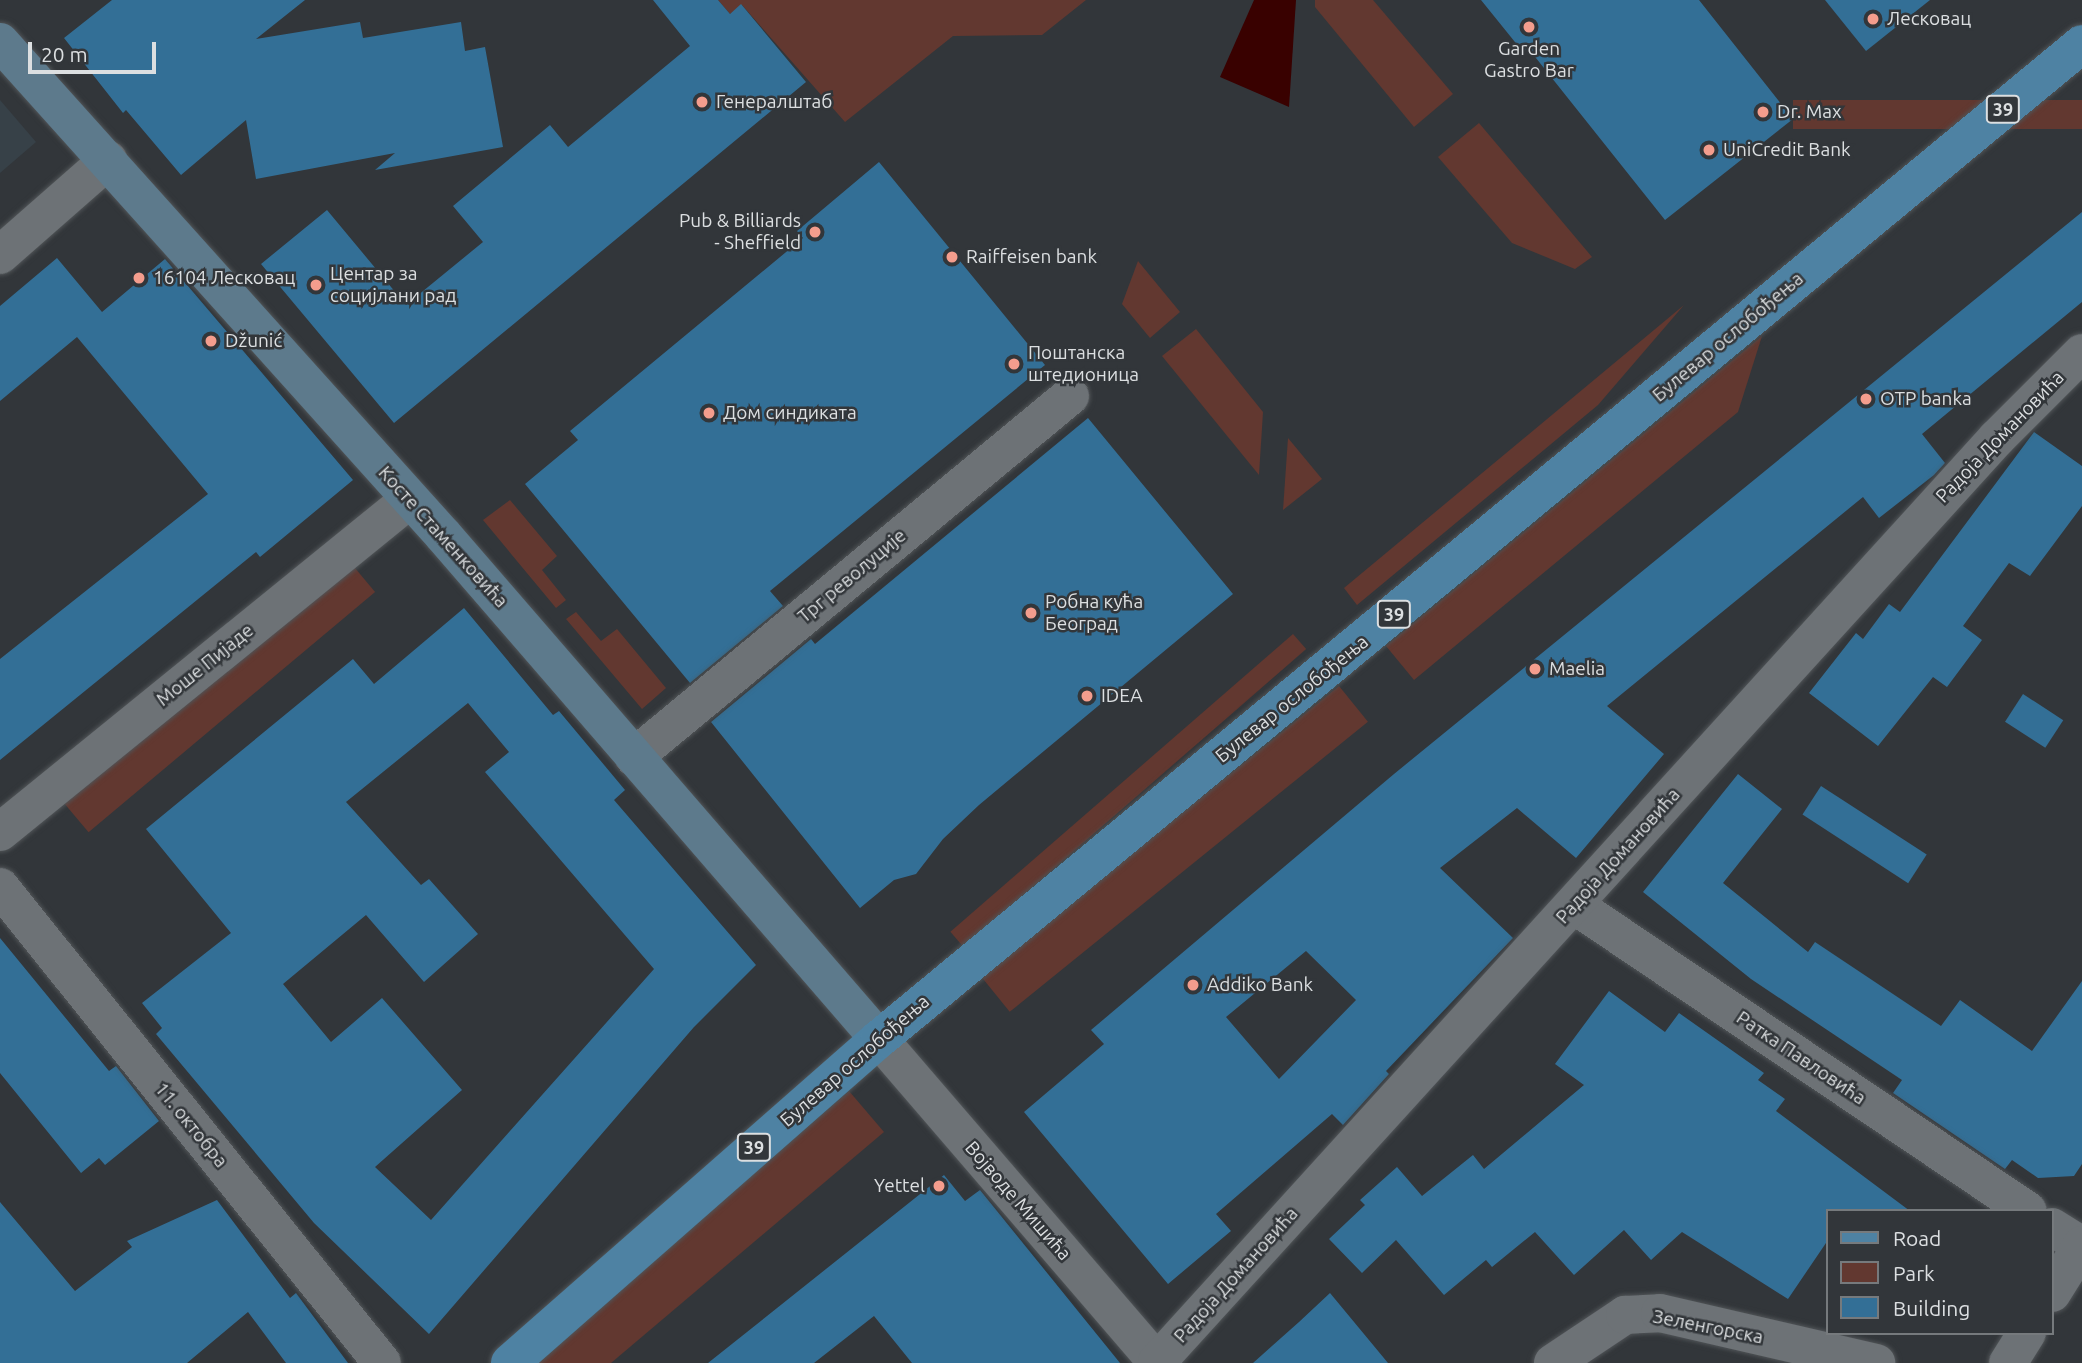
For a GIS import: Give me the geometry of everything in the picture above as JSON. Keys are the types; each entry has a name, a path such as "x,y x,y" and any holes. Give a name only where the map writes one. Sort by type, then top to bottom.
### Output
{"main road":[{"name":"Булевар ослобођења","path":"510,1363 878,1039 2082,44"}],"street":[{"name":"Косте Стаменковића","path":"0,42 410,499 878,1039"},
{"path":"0,255 108,160"},
{"name":"Радоја Домановића","path":"1157,1362 1997,438 2082,353"},
{"name":"Трг револуције","path":"634,757 1070,396"},
{"name":"Моше Пијаде","path":"0,832 410,499"},
{"name":"11. октобра","path":"0,887 382,1363"},
{"name":"Ратка Павловића","path":"1574,905 2025,1209"},
{"name":"Војводе Мишића","path":"878,1039 1157,1362"},
{"path":"2054,1228 2082,1246 2054,1290"},
{"name":"Зеленгорска","path":"1553,1363 1625,1315 1660,1313 1876,1363"},
{"path":"2008,1363 2026,1335"}],"shaded area":[{"path":"1254,0 1296,0 1289,107 1220,77"},
{"path":"0,100 36,142 0,173"}],"green space":[{"path":"718,0 1086,0 1042,35 953,36 845,122 742,5 730,14"},
{"path":"1315,0 1373,0 1453,94 1414,127 1315,7"},
{"path":"1793,100 2082,100 2082,129 1793,129"},
{"path":"1479,123 1592,257 1575,269 1512,243 1438,157"},
{"path":"1138,261 1180,312 1150,338 1122,304"},
{"path":"1684,305 1598,405 1357,605 1344,588"},
{"path":"1196,329 1263,412 1259,475 1162,356"},
{"path":"1762,336 1738,412 1414,680 1386,646"},
{"path":"1288,438 1322,479 1283,510"},
{"path":"510,500 557,556 542,570 566,600 556,608 483,520"},
{"path":"350,562 375,592 89,832 63,802"},
{"path":"576,612 601,641 617,629 666,688 642,709 566,619"},
{"path":"1293,634 1306,649 963,947 950,932"},
{"path":"1339,686 1368,722 1010,1012 981,976"},
{"path":"849,1091 884,1132 611,1363 536,1363"}],"building":[{"path":"112,0 305,0 256,39 360,22 363,38 461,22 465,51 485,47 503,147 375,170 395,153 256,179 246,120 181,175 126,110 123,113 64,38"},
{"path":"653,0 718,0 730,14 741,4 806,82 394,423 261,264 327,210 406,305 483,242 453,206 550,125 568,147 690,46"},
{"path":"1481,0 1699,0 1793,119 1665,220 1528,48 1523,52"},
{"name":"Лесковац","path":"1825,0 1930,0 1866,51"},
{"name":"Дом синдиката","path":"879,162 1045,365 770,591 783,606 690,683 525,484 578,440 570,431 803,238 797,231"},
{"path":"2082,212 2082,302 1922,434 1945,463 1934,475 1879,518 1863,497 1607,706 1664,754 1576,858 1517,808 1440,868 1513,938 1386,1071 1389,1074 1343,1125 1332,1114 1216,1214 1231,1231 1168,1284 1024,1112 1104,1044 1091,1030 1394,774","holes":["1306,951 1356,1000 1279,1079 1226,1017"]},
{"path":"57,258 102,312 165,259 353,480 260,557 256,552 0,760 0,659 208,494 77,337 0,401 0,306"},
{"name":"Робна кућа Београд","path":"1088,418 1233,594 979,805 943,839 916,874 894,880 860,908 711,722 811,639 815,644"},
{"path":"2034,432 2082,466 2082,506 2030,576 2009,563 1963,626 1982,640 1947,687 1933,677 1878,746 1809,693 1856,633 1863,639 1889,604 1900,612"},
{"path":"464,608 553,715 559,711 625,790 614,800 756,965 694,1027 429,1334 314,1223 156,1034 162,1028 142,1003 231,933 146,829 353,659 374,684","holes":["468,703 509,752 485,772 654,969 431,1220 375,1167 462,1090 382,998 331,1042 283,984 366,915 424,982 478,934 429,879 421,885 346,802"]},
{"path":"2023,694 2063,720 2045,748 2005,722"},
{"path":"1738,774 1782,809 1723,883 1808,952 1815,942 1941,1026 1960,1000 2032,1051 2082,981 2082,1164 2074,1176 2038,1178 2012,1160 2005,1169 1893,1093 1902,1080 1751,979 1643,892"},
{"path":"1821,786 1927,855 1908,883 1802,815"},
{"path":"0,938 109,1071 116,1066 159,1121 105,1165 99,1158 81,1173 0,1073"},
{"path":"1609,991 1665,1032 1679,1013 1764,1073 1758,1080 1785,1099 1776,1111 1907,1209 1826,1209 1826,1243 1788,1299 1682,1232 1651,1260 1624,1230 1574,1275 1535,1232 1492,1267 1486,1260 1444,1295 1396,1240 1362,1273 1329,1239 1365,1205 1360,1200 1397,1167 1422,1196 1473,1155 1484,1169 1584,1085 1555,1064"},
{"path":"944,1175 965,1201 980,1190 1120,1363 912,1363 874,1316 814,1363 708,1363"},
{"path":"217,1200 290,1298 296,1293 348,1363 286,1363 248,1312 187,1363 0,1363 0,1202 75,1291 132,1247 127,1241"},
{"path":"1330,1293 1388,1363 1253,1363 1299,1322"}],"place":[{"name":"Лесковац","path":"1873,19"},
{"name":"Garden Gastro Bar","path":"1529,27"},
{"name":"Генералштаб","path":"702,102"},
{"name":"Dr. Max","path":"1763,112"},
{"name":"UniCredit Bank","path":"1709,150"},
{"name":"Pub & Billiards - Sheffield","path":"815,232"},
{"name":"Raiffeisen bank","path":"952,257"},
{"name":"16104 Лесковац","path":"139,278"},
{"name":"Центар за социјлани рад","path":"316,285"},
{"name":"Džunić","path":"211,341"},
{"name":"Поштанска штедионица","path":"1014,364"},
{"name":"OTP banka","path":"1866,399"},
{"name":"Дом синдиката","path":"709,413"},
{"name":"Робна кућа Београд","path":"1031,613"},
{"name":"Maelia","path":"1535,669"},
{"name":"IDEA","path":"1087,696"},
{"name":"Addiko Bank","path":"1193,985"},
{"name":"Yettel","path":"939,1186"}]}
